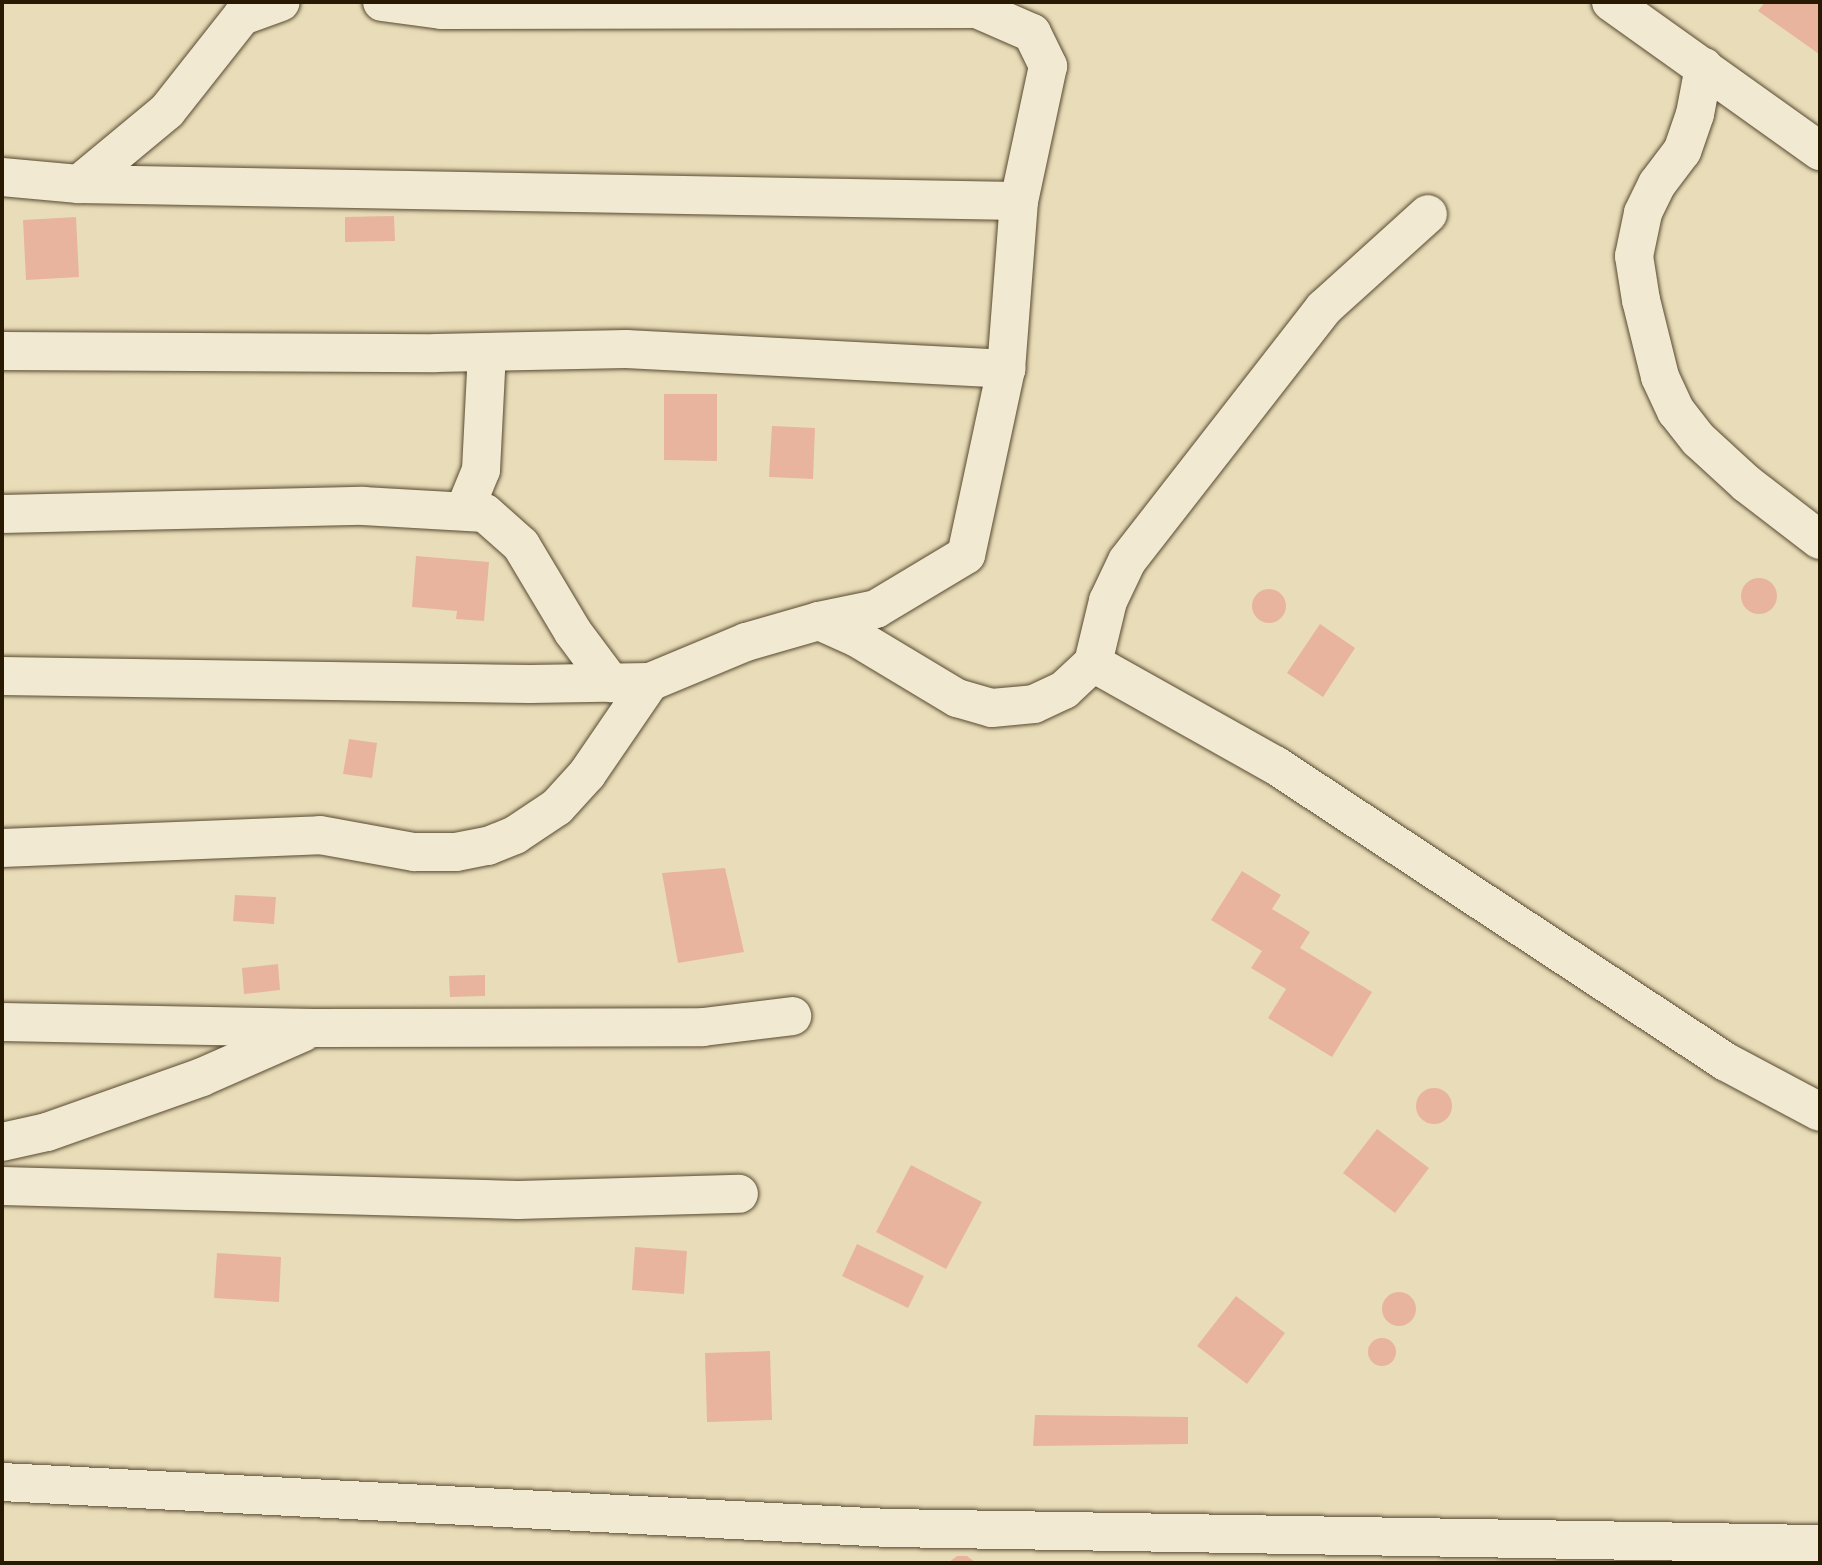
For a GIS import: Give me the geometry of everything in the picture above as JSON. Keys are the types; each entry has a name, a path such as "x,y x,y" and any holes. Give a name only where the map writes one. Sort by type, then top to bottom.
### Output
{"street":[{"path":"79,184 167,111 240,9 281,2"},
{"path":"2,676 650,682 746,642 876,609 966,555 1006,369 1019,201 1048,66 1032,33 977,9 441,10 382,2"},
{"path":"1611,2 1820,151"},
{"path":"1704,67 1695,114 1682,151 1657,184 1643,213 1634,256 1641,300 1660,377 1676,411 1699,440 1747,484 1820,540"},
{"path":"2,177 79,184 1019,201"},
{"path":"819,621 857,638 957,698 992,708 1034,704 1064,690 1093,663 1108,601 1127,561 1324,308 1428,214"},
{"path":"2,351 487,352 626,349 1006,369"},
{"path":"465,509 481,470 487,352"},
{"path":"2,514 228,507 465,509 485,513 521,545 573,632 611,683"},
{"path":"1093,663 1275,765 1726,1062 1820,1112"},
{"path":"2,848 320,835 414,852 456,852 488,846 515,835 557,807 587,774 650,682"},
{"path":"2,1022 314,1028 703,1027 792,1016"},
{"path":"2,1142 47,1132 202,1077 314,1028"},
{"path":"2,1186 219,1195 518,1200 739,1194"},
{"path":"2,1482 890,1528 1820,1544"}],"building":[{"path":"1765,2 1820,2 1819,54 1758,11"},
{"path":"394,216 395,241 345,242 345,217"},
{"path":"76,217 79,277 26,280 23,220"},
{"path":"664,394 717,394 717,461 664,460"},
{"path":"772,426 815,428 813,479 769,477"},
{"path":"416,556 489,562 484,621 456,619 457,611 412,607"},
{"path":"1759,578 1772,583 1777,596 1772,609 1759,614 1746,609 1741,596 1746,583"},
{"path":"1269,589 1281,594 1286,606 1281,618 1269,623 1257,618 1252,606 1257,594"},
{"path":"1320,624 1355,648 1323,697 1287,673"},
{"path":"349,739 377,743 372,778 343,774"},
{"path":"725,868 744,952 678,963 662,873"},
{"path":"1242,871 1281,895 1272,909 1310,932 1300,948 1372,992 1332,1057 1268,1018 1286,989 1251,968 1262,951 1211,920"},
{"path":"235,895 276,897 274,924 233,921"},
{"path":"278,964 280,990 244,994 242,968"},
{"path":"485,975 485,996 450,997 449,976"},
{"path":"1434,1088 1447,1093 1452,1106 1447,1119 1434,1124 1421,1119 1416,1106 1421,1093"},
{"path":"1377,1129 1429,1168 1395,1213 1343,1173"},
{"path":"911,1165 982,1202 946,1269 876,1232"},
{"path":"857,1244 924,1276 908,1308 842,1276"},
{"path":"635,1247 687,1251 684,1294 632,1290"},
{"path":"217,1253 281,1257 279,1302 214,1298"},
{"path":"1399,1292 1411,1297 1416,1309 1411,1321 1399,1326 1387,1321 1382,1309 1387,1297"},
{"path":"1236,1296 1285,1333 1247,1384 1197,1346"},
{"path":"1382,1338 1392,1342 1396,1352 1392,1362 1382,1366 1372,1362 1368,1352 1372,1342"},
{"path":"770,1351 772,1420 707,1422 705,1353"},
{"path":"1035,1415 1188,1417 1188,1444 1033,1446"},
{"path":"957,1556 967,1556 976,1563 948,1563"}]}
